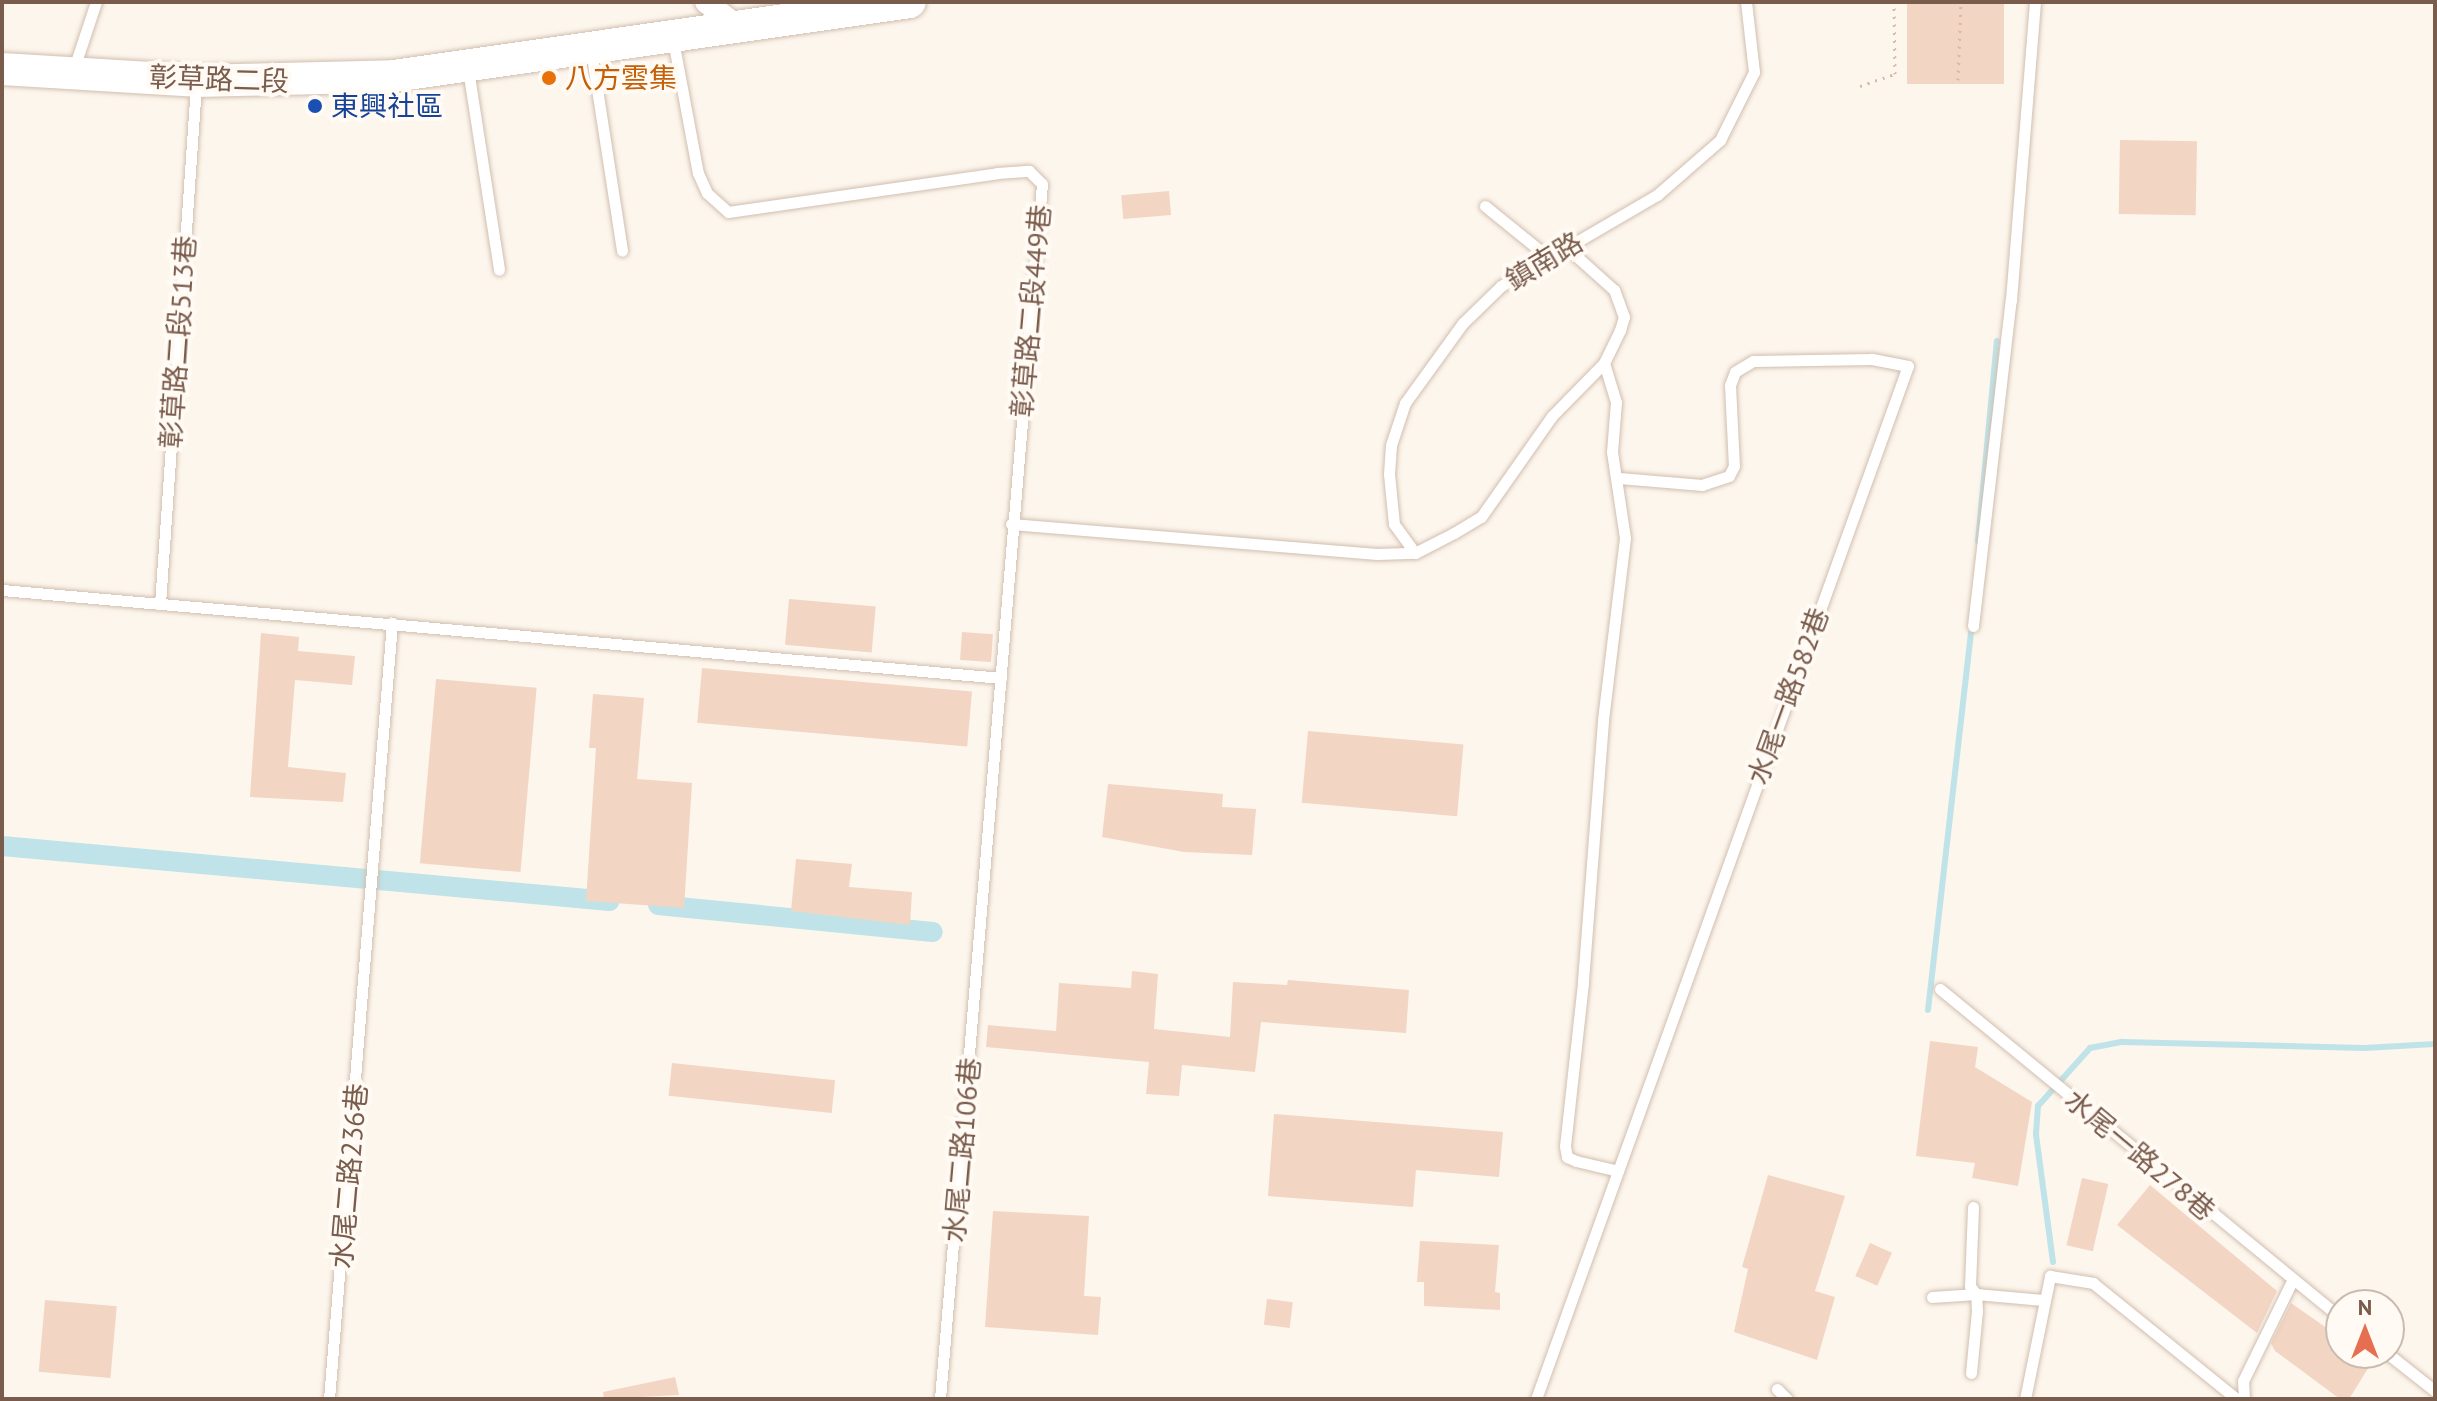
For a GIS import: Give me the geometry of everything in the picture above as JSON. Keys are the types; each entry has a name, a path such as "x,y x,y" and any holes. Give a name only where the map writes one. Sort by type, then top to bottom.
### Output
{"street":[{"path":"706,2 737,26"},
{"name":"彰草路二段","path":"2,69 196,81 394,76 910,2"}],"lane":[{"path":"73,72 96,2"},
{"name":"鎮南路","path":"1415,553 1394,524 1391,445 1401,411 1463,323 1501,286 1657,195 1720,140 1754,72 1746,2"},
{"path":"1973,626 2011,300 2035,2"},
{"name":"彰草路二段449巷","path":"672,36 698,173 707,193 728,212 997,173 1029,171 1042,184 1011,524 984,901"},
{"path":"590,46 622,251"},
{"path":"468,65 499,270"},
{"name":"彰草路二段513巷","path":"160,604 196,81"},
{"path":"1485,206 1548,257"},
{"path":"1011,524 1377,554 1415,553 1481,517 1552,416 1604,363 1624,317 1614,290 1566,247"},
{"name":"水尾一路582巷","path":"1536,1399 1908,366 1871,359 1753,361 1735,372 1730,385 1734,466 1729,476 1702,485 1619,478"},
{"path":"1604,363 1616,402 1612,452 1619,478 1625,538 1603,721 1583,983 1565,1146 1567,1157 1618,1171"},
{"path":"2,590 1001,678"},
{"name":"水尾二路236巷","path":"329,1399 368,953 392,623"},
{"name":"水尾二路106巷","path":"940,1399 984,901"},
{"name":"水尾一路278巷","path":"1940,989 2325,1306"},
{"path":"1971,1373 1976,1294 1970,1286 1973,1207"},
{"path":"2025,1399 2050,1276 2093,1283 2237,1399"},
{"path":"2244,1399 2243,1381 2292,1281"},
{"path":"1932,1297 1976,1294 2043,1300"},
{"path":"2405,1367 2435,1391"},
{"path":"1777,1389 1787,1399"}],"path":[{"path":"1860,86 1895,74 1894,2"},
{"path":"1958,80 1961,2"}],"building":[{"path":"1907,2 2004,2 2004,84 1907,84"},
{"path":"2120,140 2197,141 2196,215 2119,214"},
{"path":"1169,191 1171,215 1123,219 1121,195"},
{"path":"789,599 876,607 872,652 785,645"},
{"path":"962,632 993,634 991,662 960,660"},
{"path":"261,633 299,637 298,651 355,656 352,685 295,680 288,767 346,773 343,802 250,797"},
{"path":"702,668 972,692 967,746 697,723"},
{"path":"436,679 537,688 520,872 420,863"},
{"path":"593,694 644,698 637,779 692,783 684,908 586,901 596,748 589,748"},
{"path":"1308,731 1463,745 1457,816 1302,803"},
{"path":"1108,784 1223,794 1222,807 1256,809 1252,855 1184,852 1102,837"},
{"path":"796,859 852,864 849,887 912,892 910,925 791,911"},
{"path":"1132,971 1158,974 1154,1029 1230,1037 1233,982 1287,985 1288,980 1409,990 1406,1033 1261,1022 1255,1072 1182,1065 1179,1096 1146,1094 1149,1062 986,1047 988,1025 1056,1031 1059,983 1131,988"},
{"path":"1930,1041 1978,1047 1975,1067 2032,1102 2018,1186 1972,1178 1975,1163 1916,1156"},
{"path":"672,1063 835,1080 832,1113 669,1096"},
{"path":"1274,1114 1503,1132 1499,1177 1416,1170 1413,1207 1268,1196"},
{"path":"1768,1175 1845,1196 1815,1291 1835,1297 1817,1360 1734,1332 1748,1269 1742,1267"},
{"path":"2082,1178 2108,1184 2093,1251 2066,1245"},
{"path":"2150,1185 2277,1291 2257,1333 2117,1225"},
{"path":"993,1211 1089,1216 1084,1296 1101,1297 1098,1335 985,1327"},
{"path":"1420,1241 1499,1245 1495,1292 1500,1293 1500,1310 1424,1306 1424,1282 1417,1282"},
{"path":"1870,1243 1892,1253 1877,1286 1855,1276"},
{"path":"1267,1299 1293,1302 1290,1328 1264,1325"},
{"path":"45,1300 117,1306 110,1378 39,1372"},
{"path":"2291,1303 2325,1327 2325,1369 2368,1369 2349,1399 2340,1399 2275,1351 2271,1343"},
{"path":"675,1377 679,1395 604,1399 603,1392"}],"waterway":[{"path":"1978,541 1997,341"},
{"path":"1928,1010 1972,624"},
{"path":"2,846 610,901"},
{"path":"658,905 933,932"},
{"path":"2053,1262 2036,1134 2038,1106 2090,1048 2122,1042 2364,1048 2435,1044"}],"place":[{"name":"八方雲集","path":"549,78"},
{"name":"東興社區","path":"315,106"}]}
